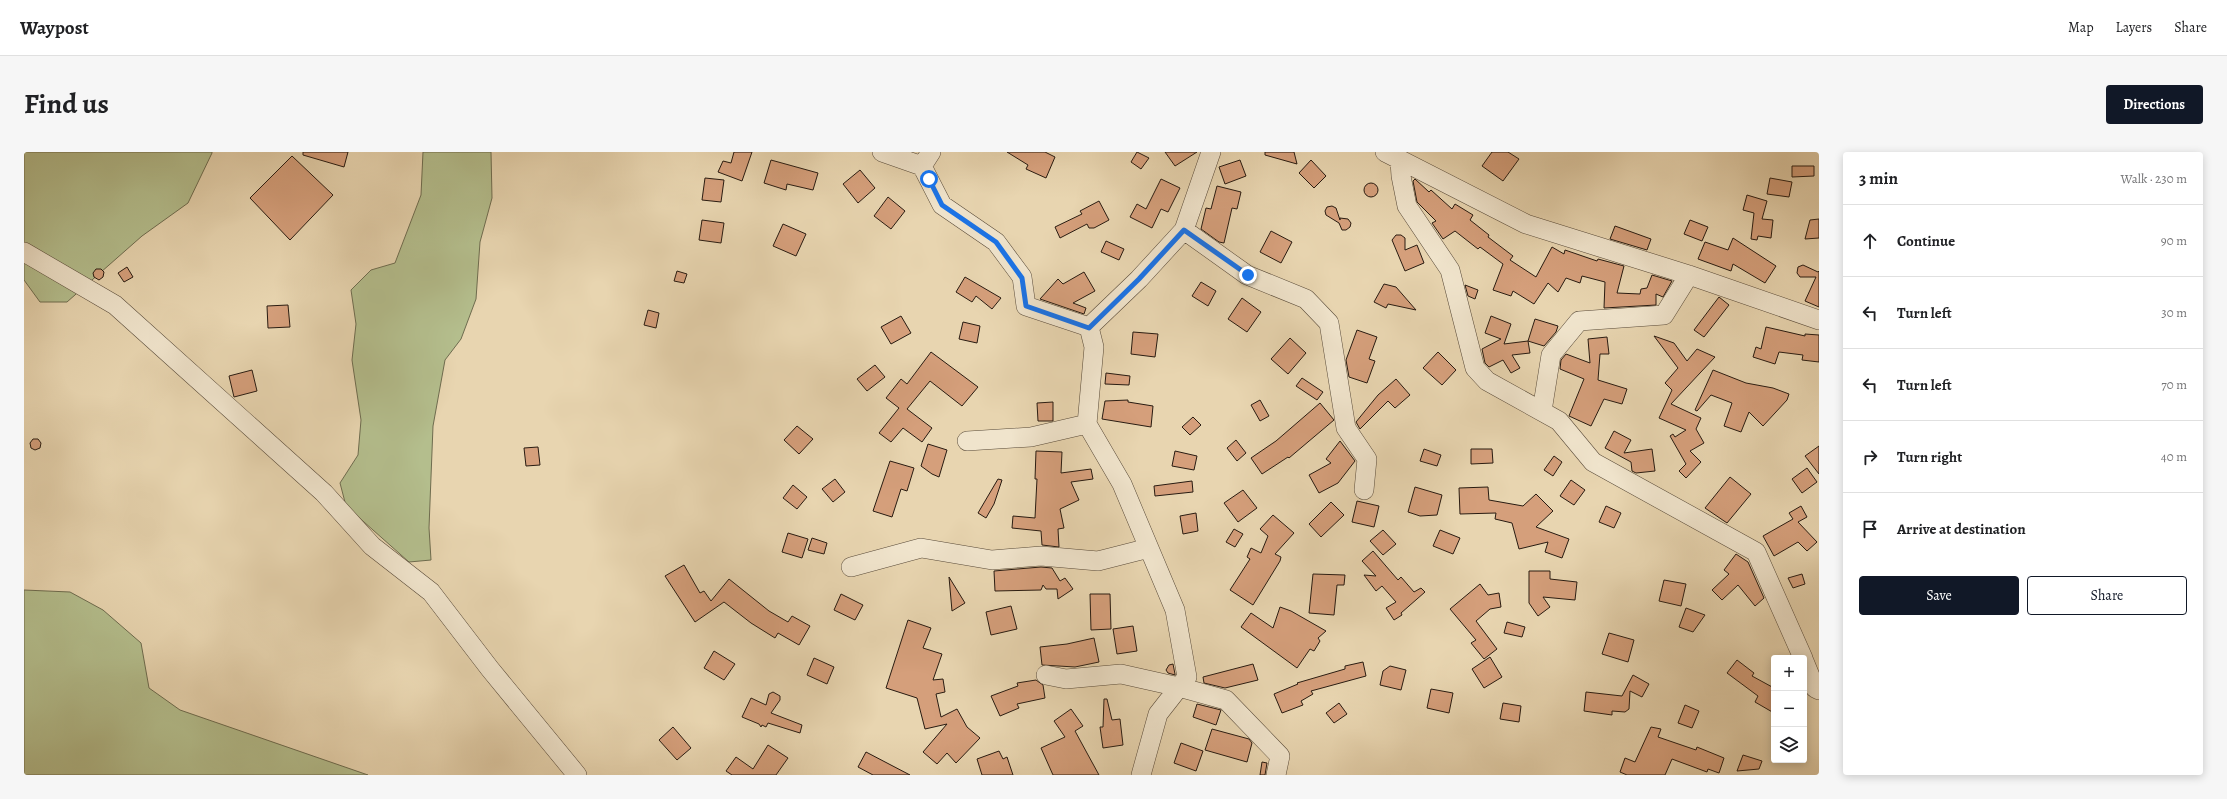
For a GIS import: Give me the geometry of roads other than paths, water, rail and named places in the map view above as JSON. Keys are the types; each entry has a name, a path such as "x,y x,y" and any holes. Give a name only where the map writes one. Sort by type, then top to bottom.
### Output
{"street":[{"path":"882,152 927,159 942,205 996,242 1022,278 1026,306 1089,328"},
{"path":"1089,328 1139,279 1184,230 1211,152"},
{"path":"1393,156 1526,224 1689,275 1819,320"},
{"path":"1393,156 1401,176 1408,206 1450,270 1475,368 1487,380 1559,421 1593,462 1756,552 1802,655"},
{"path":"1184,230 1248,275 1306,299 1329,323 1346,428 1367,459 1364,490"},
{"path":"24,252 115,305 324,493 372,546 431,592 490,669 577,775"},
{"path":"1542,411 1551,355 1579,321 1664,315 1689,275"},
{"path":"1089,328 1094,347 1087,424 1122,484 1175,610 1187,677 1158,714 1141,775"},
{"path":"967,441 1031,437 1087,424"},
{"path":"851,567 921,548 992,560 1041,556 1098,561 1149,548"},
{"path":"1807,668 1815,688 1819,690"},
{"path":"1046,675 1066,679 1121,674 1179,687 1226,700 1280,756 1276,775"}]}
